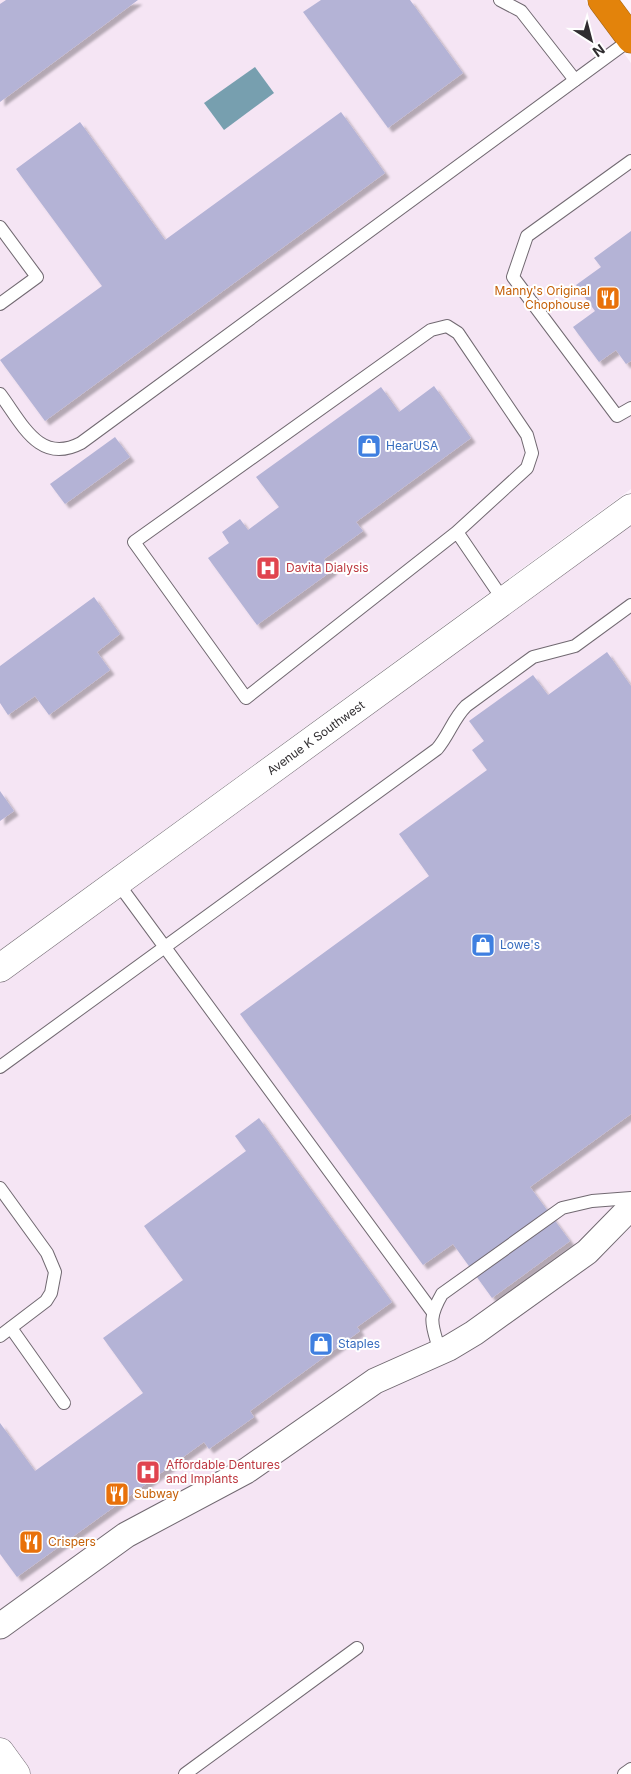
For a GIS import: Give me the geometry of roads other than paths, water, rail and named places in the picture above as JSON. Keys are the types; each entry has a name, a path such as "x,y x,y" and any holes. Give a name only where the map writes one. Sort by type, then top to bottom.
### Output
{"highway":[{"path":"602,0 631,39"}],"street":[{"name":"Avenue K Southwest","path":"3,960 117,882 631,508"},
{"path":"1,1624 126,1535 246,1471 375,1381 440,1352 474,1333 587,1252 631,1208"},
{"path":"0,1752 16,1774"}],"lane":[{"path":"500,0 521,11 575,80"},
{"path":"0,394 41,445 61,451 81,443 631,39"},
{"path":"631,161 527,236 513,277 617,416 631,408"},
{"path":"0,227 37,277 0,304"},
{"path":"448,326 458,333 527,435 532,453 527,468 457,532 246,698 134,542 431,330 448,326"},
{"path":"457,532 504,601"},
{"path":"0,1067 437,749 445,740 458,714 518,668 542,653 566,650 575,646 631,604"},
{"path":"117,882 432,1311"},
{"path":"0,1188 47,1252 55,1272 51,1293 46,1301 0,1336"},
{"path":"440,1352 432,1323 432,1311 442,1294 562,1208 592,1201 631,1198"},
{"path":"12,1328 64,1402"},
{"path":"185,1774 357,1648"},
{"path":"624,1774 631,1769"}],"water":[{"path":"255,67 274,93 224,130 204,103"}],"place":[{"name":"Manny's Original Chophouse","path":"608,298"},
{"name":"HearUSA","path":"369,446"},
{"name":"Davita Dialysis","path":"268,568"},
{"name":"Lowe's","path":"483,945"},
{"name":"Staples","path":"321,1344"},
{"name":"Affordable Dentures and Implants","path":"148,1472"},
{"name":"Subway","path":"117,1494"},
{"name":"Crispers","path":"31,1542"}]}
